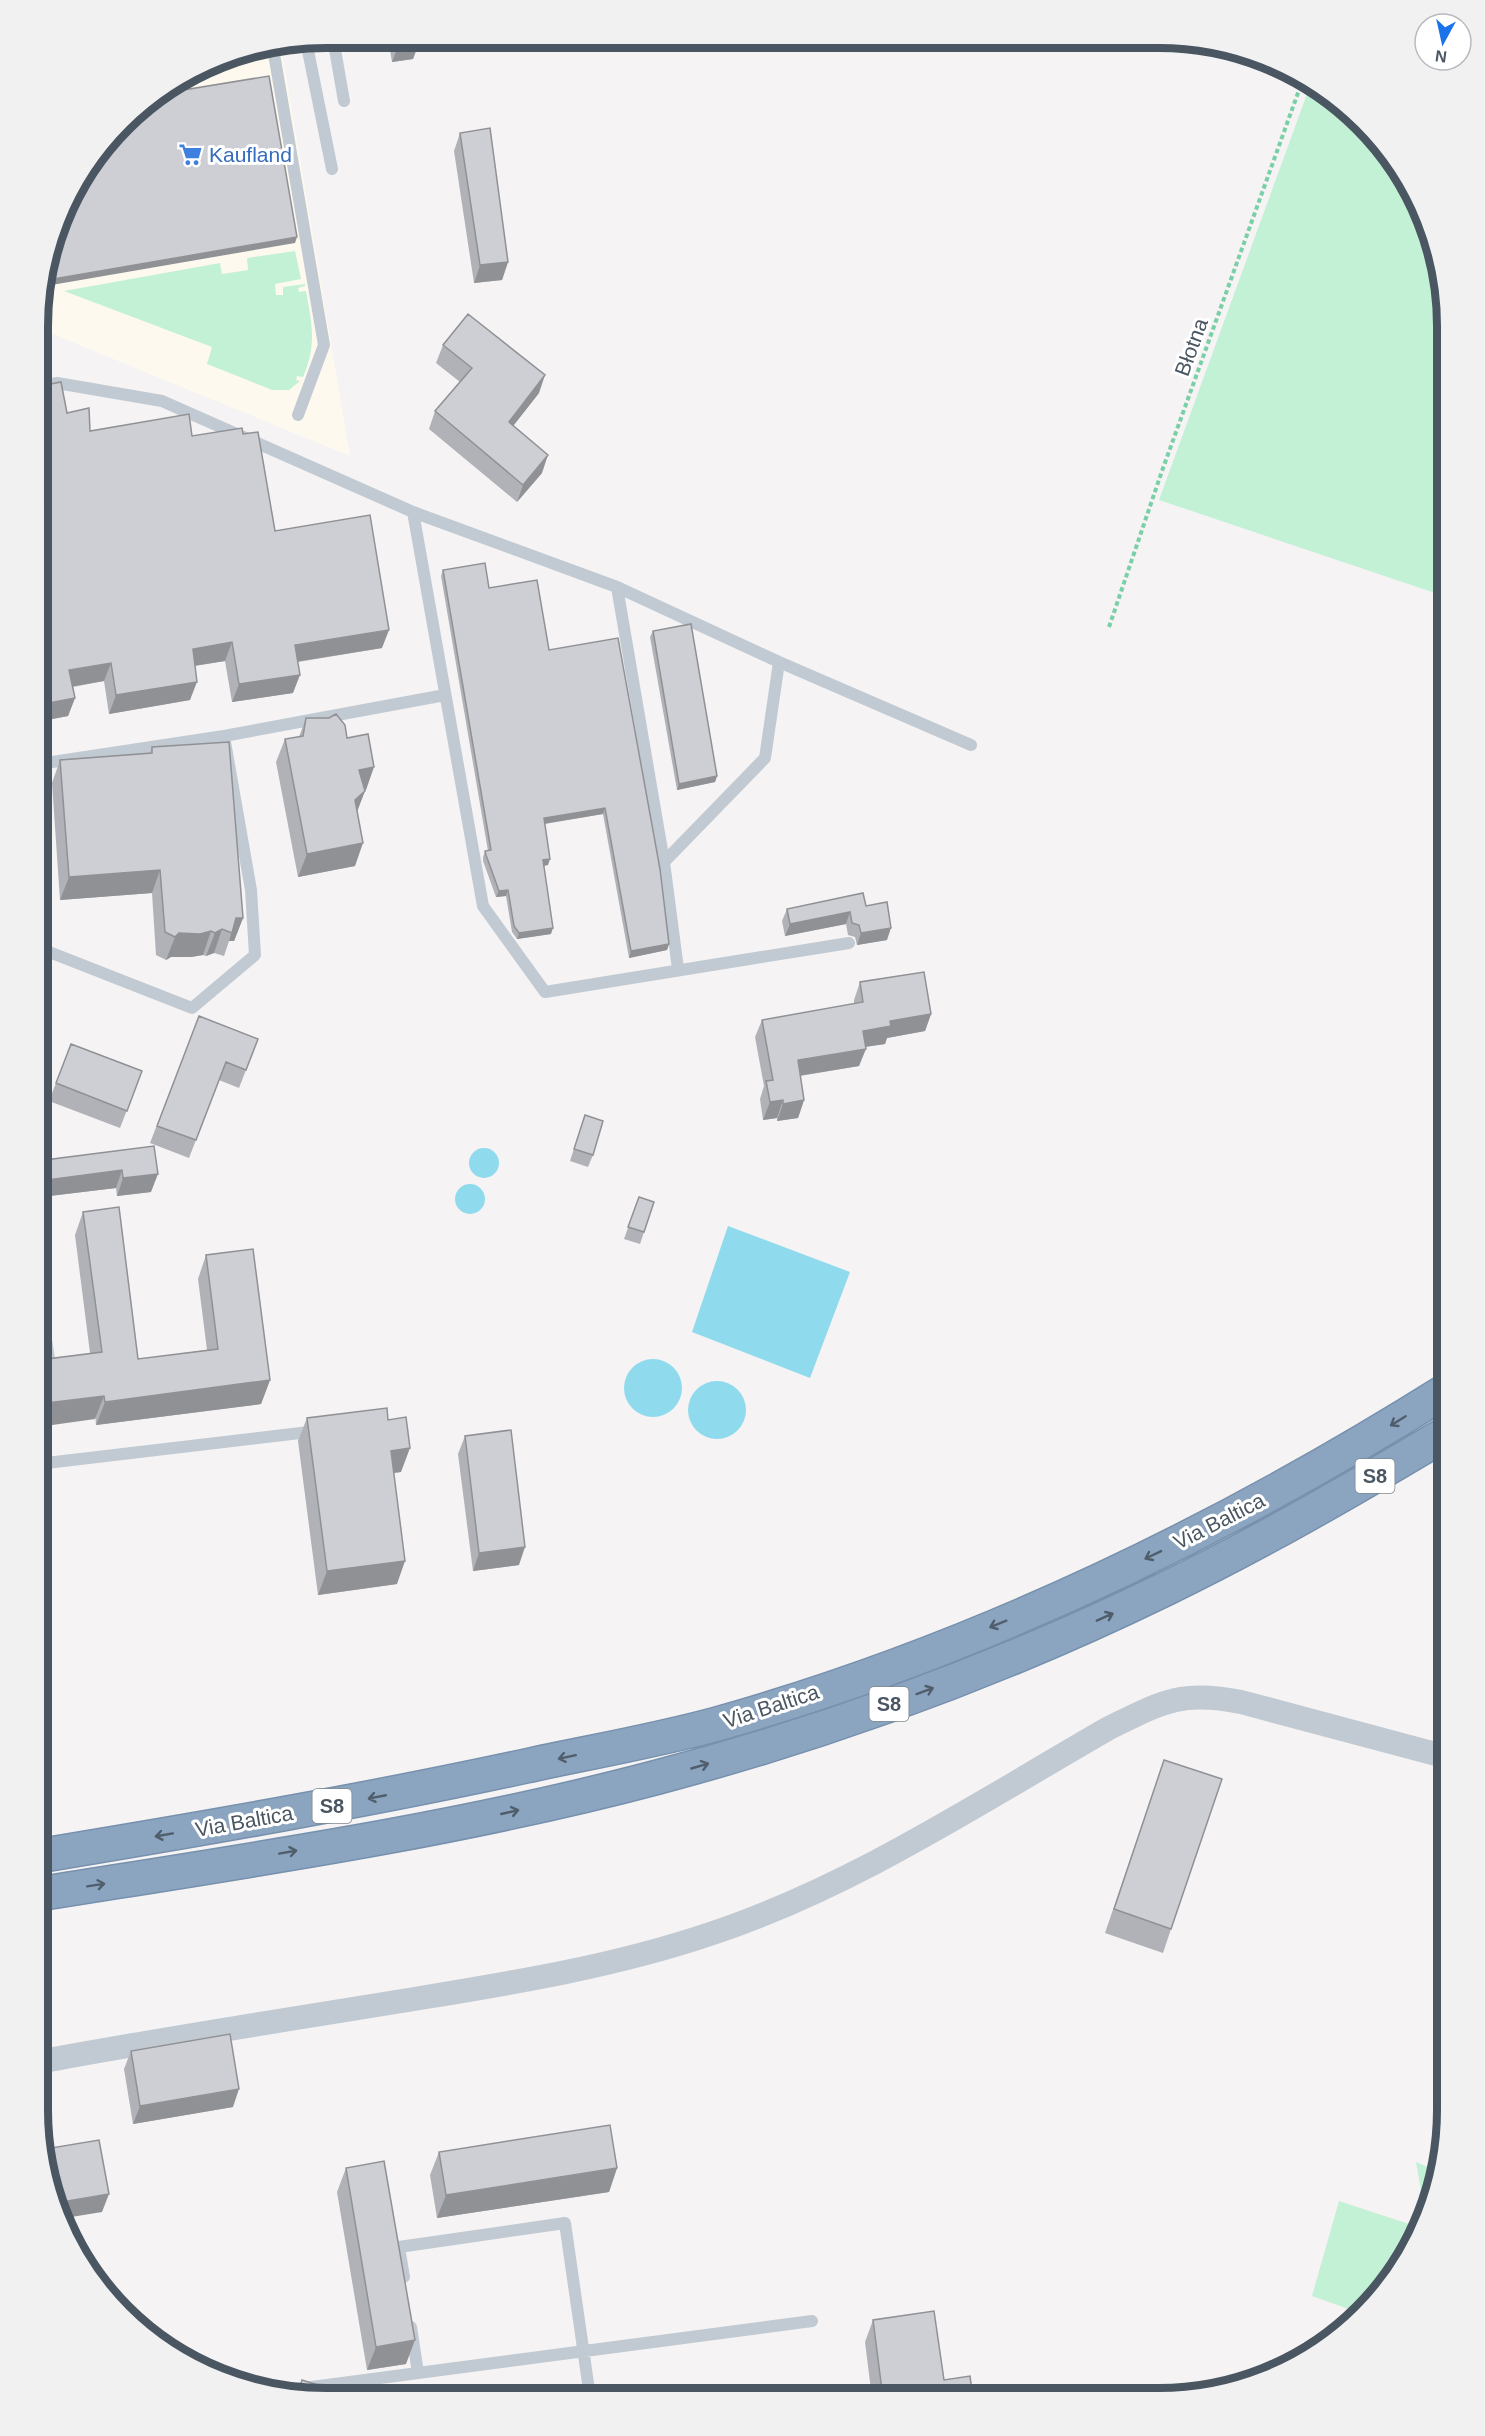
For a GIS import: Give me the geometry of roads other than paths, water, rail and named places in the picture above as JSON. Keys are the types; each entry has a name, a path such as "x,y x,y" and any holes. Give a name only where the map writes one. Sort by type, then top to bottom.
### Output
{"highway":[{"name":"Via Baltica","path":"48,1854 430,1787 715,1724 829,1688 935,1650 1101,1580 1268,1497 1437,1396"},
{"name":"Via Baltica","path":"48,1892 453,1824 656,1778 844,1721 965,1676 1163,1590 1301,1519 1437,1438"}],"street":[{"path":"48,2060 552,1976 669,1948 761,1916 860,1870 1109,1728 1143,1711 1178,1699 1216,1697 1241,1702 1437,1754"}],"lane":[{"path":"335,48 344,101"},
{"path":"308,49 332,170"},
{"path":"274,53 324,345 298,415"},
{"path":"48,385 57,383 162,401 413,512 617,587 779,662 971,745"},
{"path":"413,512 483,906 545,992 849,943"},
{"path":"617,587 664,861 678,969"},
{"path":"664,861 765,759 779,662"},
{"path":"48,763 224,736 445,695"},
{"path":"48,952 192,1008 255,955 251,890 224,736"},
{"path":"48,1352 51,1371"},
{"path":"48,1463 327,1429"},
{"path":"406,2293 399,2247 565,2223 589,2388"},
{"path":"409,2316 418,2373"},
{"path":"311,2387 812,2320"}],"water":[{"path":"484,1148 495,1152 499,1163 495,1174 484,1178 473,1174 469,1163 473,1152"},
{"path":"470,1184 481,1188 485,1199 481,1210 470,1214 459,1210 455,1199 459,1188"},
{"path":"728,1226 850,1272 810,1378 692,1332"},
{"path":"653,1359 664,1361 677,1372 682,1388 680,1399 669,1412 653,1417 642,1415 629,1404 624,1388 626,1377 637,1364"},
{"path":"711,1381 723,1381 738,1389 746,1404 746,1416 738,1431 723,1439 711,1439 696,1431 688,1416 688,1404 696,1389"}],"place":[{"name":"Kaufland","path":"191,154"}]}
